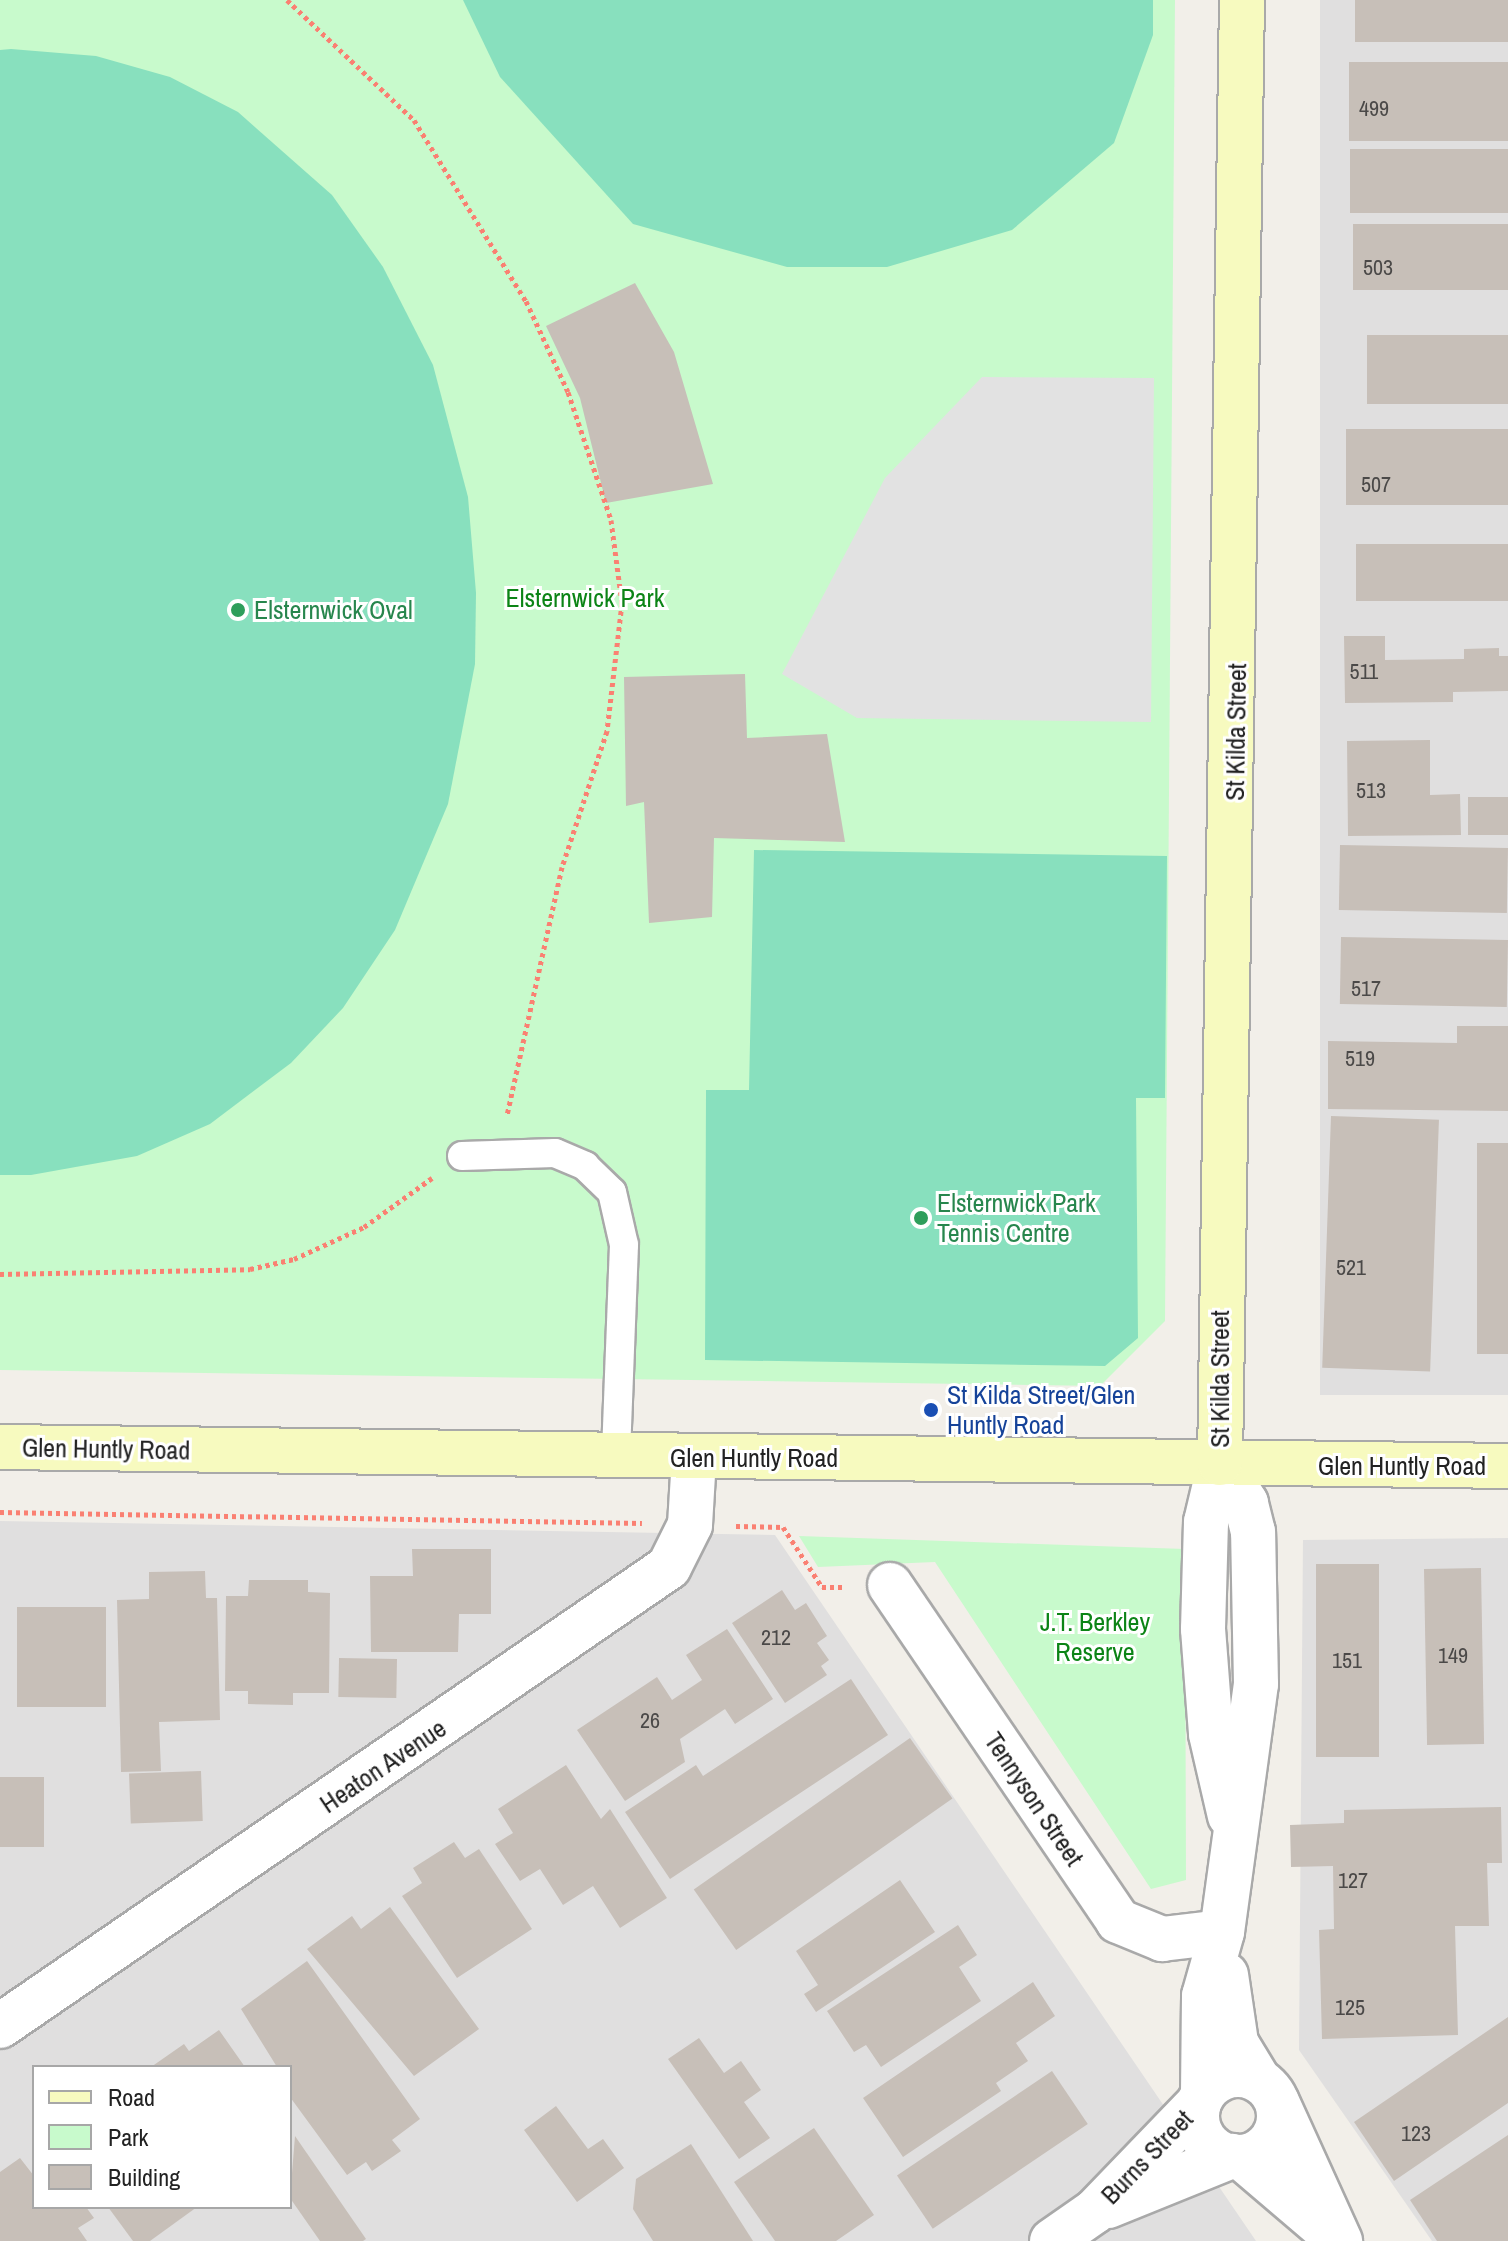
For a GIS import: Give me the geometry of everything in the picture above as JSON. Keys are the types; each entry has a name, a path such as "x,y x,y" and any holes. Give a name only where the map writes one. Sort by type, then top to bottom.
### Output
{"main road":[{"name":"St Kilda Street","path":"1220,1463 1242,0"},
{"name":"Glen Huntly Road","path":"0,1447 1508,1466"}],"street":[{"name":"Heaton Avenue","path":"0,2026 669,1567 690,1525 694,1458"},
{"name":"St Kilda Street","path":"1220,1463 1246,1503 1253,1532 1255,1711 1232,1822 1222,1932"},
{"name":"Tennyson Street","path":"890,1585 1118,1921 1162,1939 1222,1932"},
{"path":"1222,1932 1233,2035 1268,2090 1340,2241"},
{"path":"1222,1932 1204,1996 1200,2133 1237,2156 1340,2241"},
{"path":"1201,2098 1228,2075 1268,2090"},
{"path":"1237,2156 1271,2142 1268,2090"},
{"name":"Burns Street","path":"1052,2241 1095,2211 1201,2098"},
{"name":"Burns Street","path":"1095,2211 1237,2156"}],"lane":[{"path":"462,1156 500,1152 555,1153 585,1166 612,1192 624,1245 616,1457"}],"path":[{"path":"287,0 414,120 526,301 568,392 611,520 622,603 607,731 562,867 500,1152"},
{"path":"0,1274 177,1275 294,1259 364,1227 462,1156"},
{"path":"0,1512 783,1527 822,1587 890,1585"}],"shaded area":[{"path":"1320,0 1508,0 1508,1395 1320,1395"},
{"path":"982,377 1154,378 1151,722 857,718 782,674 885,478"},
{"path":"0,1521 775,1535 1256,2241 0,2241"},
{"path":"1508,1538 1508,2241 1432,2241 1299,2050 1303,1540"}],"green space":[{"name":"Elsternwick Park","path":"0,0 1175,0 1165,1321 1100,1386 0,1370"},
{"path":"463,0 1153,0 1153,35 1114,143 1012,230 887,267 787,267 633,224 500,77"},
{"name":"Elsternwick Oval","path":"0,50 96,56 170,77 238,112 332,195 383,267 433,365 468,497 476,593 475,664 448,804 395,930 343,1008 291,1063 210,1124 137,1156 31,1175 0,1175"},
{"name":"Elsternwick Park Tennis Centre","path":"754,850 1167,856 1165,1098 1136,1098 1138,1338 1105,1366 705,1360 706,1090 749,1090"},
{"name":"J.T. Berkley Reserve","path":"799,1536 1185,1549 1186,1880 1151,1889 935,1562 818,1567"}],"building":[{"path":"1355,0 1508,0 1508,42 1355,42"},
{"path":"1349,62 1508,62 1508,141 1349,141"},
{"path":"1350,149 1508,149 1508,213 1350,213"},
{"path":"1353,224 1508,224 1508,290 1353,290"},
{"path":"635,283 674,352 713,484 606,503 580,398 546,326"},
{"path":"1367,335 1508,335 1508,404 1367,404"},
{"path":"1346,429 1508,429 1508,505 1346,505"},
{"path":"1356,544 1508,544 1508,601 1356,601"},
{"path":"1344,636 1385,636 1385,660 1464,659 1464,649 1499,648 1499,656 1508,656 1508,691 1453,692 1453,702 1345,703"},
{"path":"745,674 747,738 827,734 845,842 714,838 712,917 649,923 644,802 626,806 624,677"},
{"path":"1430,740 1430,795 1460,794 1461,835 1348,836 1347,741"},
{"path":"1468,797 1508,797 1508,835 1468,835"},
{"path":"1340,845 1508,848 1507,913 1339,910"},
{"path":"1341,937 1508,940 1507,1007 1340,1004"},
{"path":"1457,1026 1508,1026 1508,1111 1328,1109 1328,1041 1457,1043"},
{"path":"1331,1116 1439,1120 1430,1372 1322,1368"},
{"path":"1477,1143 1508,1143 1508,1354 1477,1354"},
{"path":"412,1549 491,1549 491,1614 459,1614 458,1652 371,1652 370,1576 413,1576"},
{"path":"1316,1564 1379,1564 1379,1757 1316,1757"},
{"path":"1481,1568 1484,1744 1427,1745 1424,1569"},
{"path":"205,1571 206,1598 217,1598 220,1720 159,1722 161,1771 121,1772 117,1600 149,1599 149,1572"},
{"path":"249,1580 308,1580 308,1592 330,1593 329,1693 293,1693 293,1705 248,1704 248,1691 225,1691 226,1596 248,1596"},
{"path":"782,1590 795,1610 806,1603 827,1636 817,1643 829,1660 821,1666 827,1675 785,1703 732,1623"},
{"path":"17,1607 106,1607 106,1707 17,1707"},
{"path":"727,1629 773,1699 735,1724 725,1709 680,1739 685,1762 625,1801 577,1730 657,1677 672,1700 702,1680 686,1655"},
{"path":"339,1658 397,1659 396,1698 338,1697"},
{"path":"851,1679 888,1735 670,1879 625,1812 696,1765 703,1776"},
{"path":"910,1738 952,1799 736,1950 694,1889"},
{"path":"566,1765 601,1819 610,1809 667,1898 620,1928 593,1886 563,1905 540,1869 520,1881 495,1844 513,1833 498,1809"},
{"path":"201,1771 203,1821 131,1823 129,1774"},
{"path":"0,1777 44,1777 44,1847 0,1847"},
{"path":"1501,1807 1502,1863 1487,1863 1489,1926 1455,1926 1458,2035 1322,2039 1319,1930 1334,1929 1333,1866 1291,1867 1290,1825 1344,1823 1344,1810"},
{"path":"454,1842 465,1858 479,1849 532,1929 457,1978 402,1896 422,1883 413,1868"},
{"path":"900,1880 935,1932 816,2012 804,1994 818,1985 796,1951"},
{"path":"390,1907 479,2029 414,2076 307,1949 352,1916 361,1929"},
{"path":"958,1925 977,1955 959,1967 981,2001 881,2067 866,2045 854,2052 827,2011"},
{"path":"307,1961 420,2119 392,2140 401,2151 372,2171 366,2162 347,2175 292,2100 292,2065 276,2065 241,2009"},
{"path":"1033,1982 1055,2016 1016,2043 1028,2061 996,2083 1001,2091 903,2157 863,2098"},
{"path":"1508,2017 1508,2103 1394,2181 1354,2122"},
{"path":"219,2030 244,2065 154,2065 184,2044 189,2051"},
{"path":"699,2038 724,2073 741,2061 761,2090 744,2102 770,2138 739,2159 668,2059"},
{"path":"1052,2071 1088,2124 933,2229 897,2176"},
{"path":"556,2106 588,2149 603,2139 624,2168 577,2202 524,2130"},
{"path":"814,2128 874,2215 836,2241 775,2241 734,2182"},
{"path":"1508,2135 1508,2241 1437,2241 1410,2200"},
{"path":"295,2136 366,2239 320,2241 292,2201"},
{"path":"691,2144 753,2241 653,2241 633,2209 636,2179"},
{"path":"20,2158 32,2173 32,2209 87,2209 94,2218 78,2228 87,2241 0,2241 0,2172"},
{"path":"109,2209 194,2209 150,2241 133,2241"}],"place":[{"name":"Elsternwick Oval","path":"238,610"},
{"name":"Elsternwick Park Tennis Centre","path":"921,1218"},
{"name":"St Kilda Street/Glen Huntly Road","path":"931,1410"}]}
